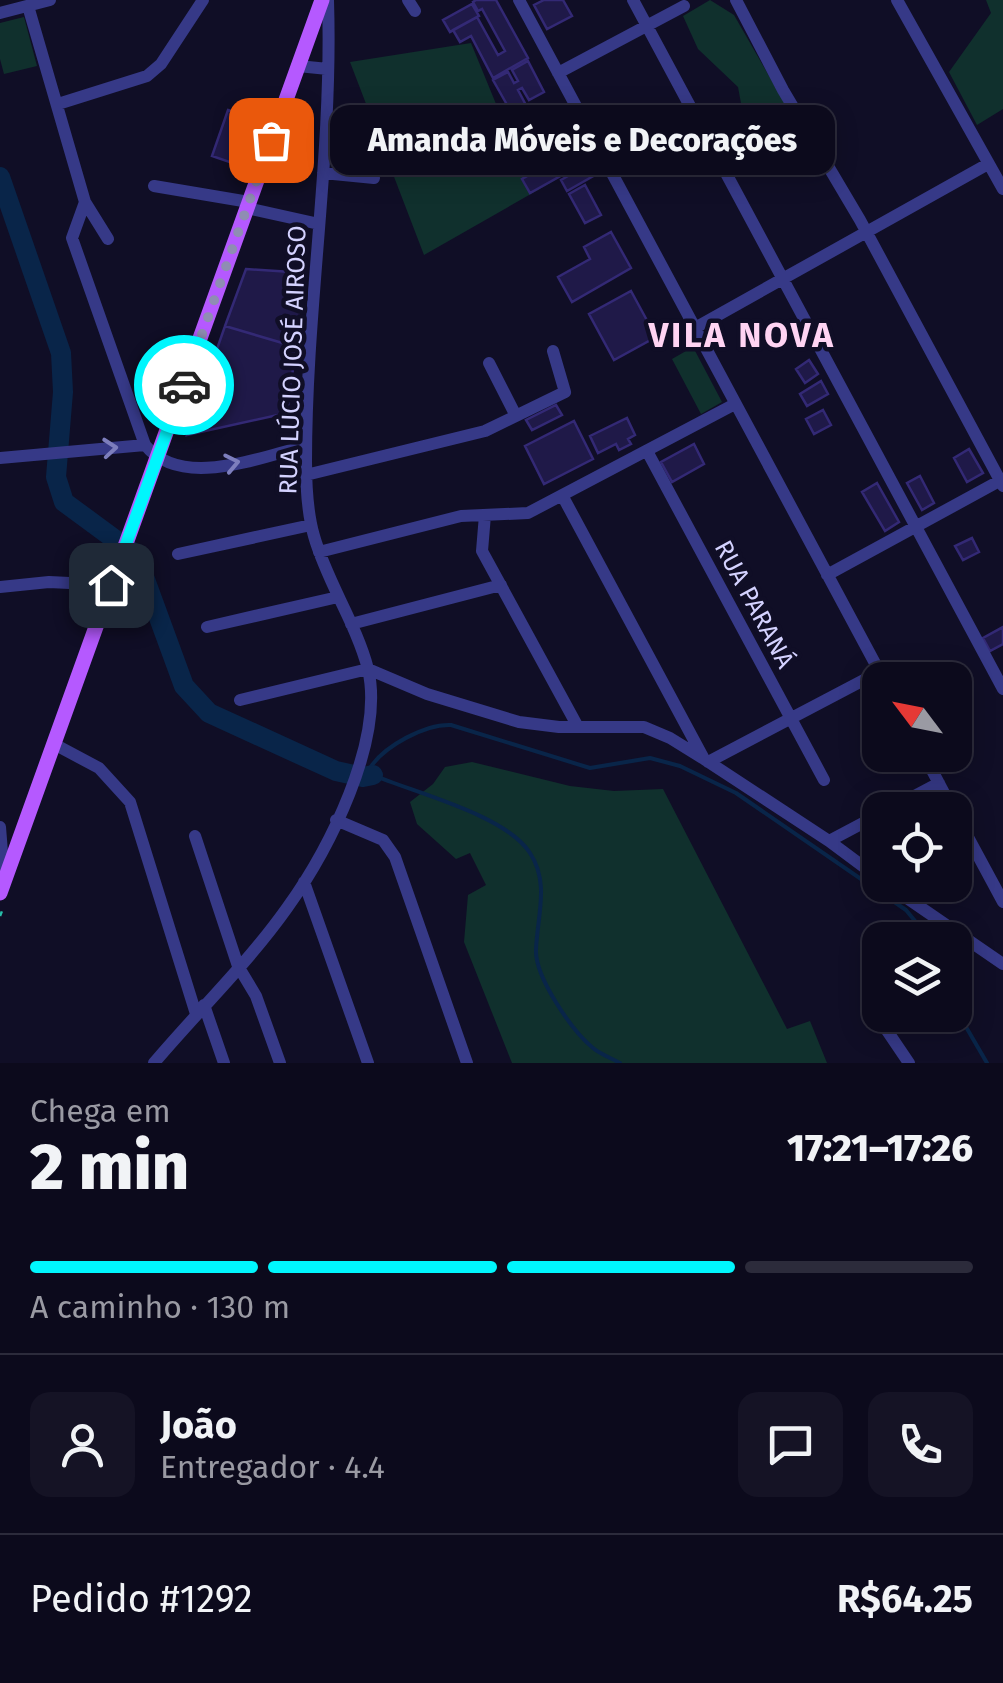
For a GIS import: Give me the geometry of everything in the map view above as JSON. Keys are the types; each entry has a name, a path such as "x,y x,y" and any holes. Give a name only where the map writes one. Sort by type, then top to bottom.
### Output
{"main road":[{"path":"2,887 325,0"}],"street":[{"path":"58,104 147,76 166,56 204,0"},
{"name":"RUA LÚCIO JOSÉ AIROSO","path":"154,1063 277,922 304,882 352,784 370,715 368,670 310,525 306,475 328,69 325,0"},
{"path":"519,0 874,662"},
{"path":"632,0 1003,689"},
{"path":"736,0 1002,482 827,575"},
{"path":"897,0 1003,189"},
{"path":"0,13 37,3 58,104 86,202 108,239"},
{"path":"558,73 684,6"},
{"path":"298,66 328,69"},
{"path":"695,328 988,164"},
{"path":"323,173 374,178"},
{"path":"154,186 320,224"},
{"path":"86,202 72,238 145,445 157,459 184,467 208,468 306,446"},
{"path":"306,475 484,431 564,392 553,351"},
{"path":"490,363 516,416"},
{"path":"319,552 462,516 528,514 735,404"},
{"path":"0,458 145,445"},
{"name":"RUA PARANÁ","path":"646,451 824,780"},
{"path":"562,495 706,761"},
{"path":"485,515 482,550 578,727"},
{"path":"178,554 310,525"},
{"path":"0,586 49,582 111,585"},
{"path":"351,624 501,585"},
{"path":"207,627 338,597"},
{"path":"240,700 368,670 426,694 540,726 644,727 670,738 862,866"},
{"path":"706,761 862,685"},
{"path":"54,744 98,768 130,802 200,1009 224,1063"},
{"path":"933,772 944,792"},
{"path":"922,792 939,783"},
{"path":"336,820 383,840 396,856 467,1063"},
{"path":"828,841 862,823"},
{"path":"0,828 2,887"},
{"path":"195,836 238,966 256,996 280,1063"},
{"path":"972,844 1003,902"},
{"path":"304,882 368,1063"},
{"path":"913,902 1003,964"},
{"path":"888,1032 909,1063"}],"green space":[{"path":"710,0 734,15 788,109 759,127 745,125 738,87 698,49 683,16"},
{"path":"986,0 1003,0 1003,109 977,125 949,72 991,13"},
{"path":"24,17 37,66 4,74 0,23"},
{"path":"471,43 519,160 576,125 594,158 424,255 350,62"},
{"path":"693,347 722,402 701,414 672,359"},
{"path":"472,762 570,786 614,791 663,789 787,1029 810,1021 827,1063 512,1063 464,942 468,895 486,885 470,853 456,859 417,824 410,802 433,784 445,767"}],"building":[{"path":"496,0 528,58 493,78 471,36 460,42 453,30 477,17 498,55 505,51 482,9 478,11 473,2"},
{"path":"544,0 563,0 572,16 547,29 534,5"},
{"path":"472,4 479,16 450,32 443,20"},
{"path":"528,61 544,92 529,100 522,88 518,90 528,109 514,117 493,80 508,72 514,83 518,81 512,70"},
{"path":"228,110 261,121 244,167 212,156"},
{"path":"565,155 573,169 530,193 522,179"},
{"path":"589,164 595,175 567,191 561,180"},
{"path":"585,185 601,215 585,223 569,194"},
{"path":"611,232 631,268 572,302 558,277 590,259 584,247"},
{"path":"246,269 306,273 296,347 225,326"},
{"path":"631,291 656,337 614,360 589,314"},
{"path":"225,326 296,347 287,413 187,435"},
{"path":"809,360 818,374 805,383 796,369"},
{"path":"821,381 828,394 807,406 800,394"},
{"path":"556,405 562,415 532,430 526,420"},
{"path":"823,410 831,425 814,434 806,419"},
{"path":"627,418 635,435 628,439 631,444 619,450 616,444 598,453 590,436"},
{"path":"574,421 593,459 544,484 525,446"},
{"path":"694,444 704,464 672,482 661,462"},
{"path":"969,449 983,473 967,482 954,458"},
{"path":"920,476 934,503 922,510 907,483"},
{"path":"877,483 899,522 885,531 862,492"},
{"path":"972,538 979,552 963,560 955,546"},
{"path":"1003,627 1003,644 990,651 983,638"}],"waterway":[{"path":"0,177 61,353 63,392 56,477 64,502 136,555 184,686 209,713 336,771 363,777 373,775"},
{"path":"620,1063 584,1040 556,1003 542,974 536,950 540,876 530,853 518,839 481,816 373,775 370,768 395,744 429,728 451,725 590,768 650,758 680,766 736,793 906,910 916,922"},
{"path":"969,1032 987,1063"}],"way so far":[{"path":"184,385 271,140"}],"place":[{"name":"Amanda Móveis e Decorações","path":"271,140"}],"district":[{"name":"VILA NOVA","path":"742,335"}],"route":[{"path":"111,585 184,385"}]}
